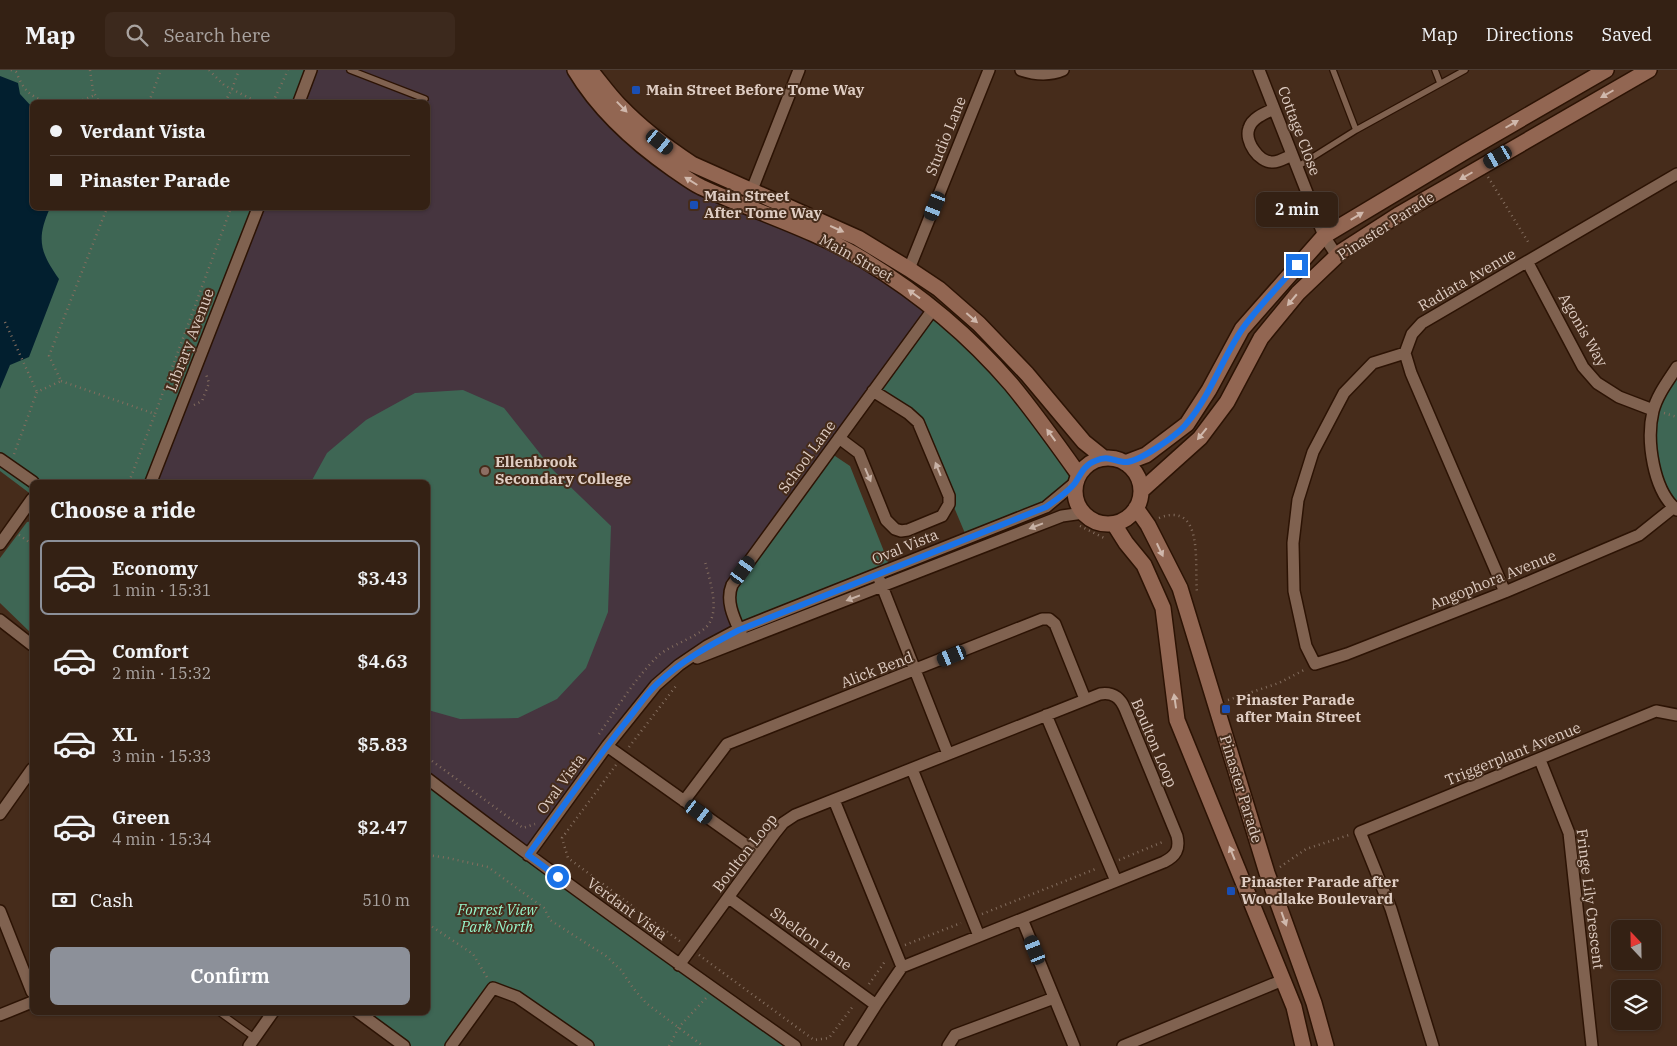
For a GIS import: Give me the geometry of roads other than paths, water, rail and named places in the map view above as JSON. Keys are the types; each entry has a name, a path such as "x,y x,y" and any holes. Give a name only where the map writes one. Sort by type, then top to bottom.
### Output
{"main road":[{"name":"Main Street","path":"575,70 593,96 642,147 700,187 748,198 858,238 939,289 979,324 1027,374 1084,442 1104,458"},
{"name":"Main Street","path":"590,70 620,105 671,151 748,198 862,259 934,308 961,332 1010,383 1050,433 1077,478"},
{"name":"Pinaster Parade","path":"1125,463 1146,455 1187,424 1209,390 1242,329 1324,236 1606,70"},
{"name":"Pinaster Parade","path":"1141,491 1200,438 1226,402 1261,338 1298,293 1337,256 1398,215 1649,70"},
{"path":"1104,458 1115,459 1125,463 1133,470 1139,480 1141,491 1136,508 1122,521 1114,524 1082,520 1075,498 1077,478 1085,467 1094,461 1104,458"},
{"name":"Pinaster Parade","path":"1136,508 1148,525 1180,588 1267,873 1314,1003 1326,1046"},
{"name":"Pinaster Parade","path":"1114,524 1144,565 1163,608 1177,720 1294,1008 1303,1046"}],"street":[{"path":"300,100 311,70"},
{"path":"748,198 799,70"},
{"name":"Studio Lane","path":"909,269 989,70"},
{"path":"1021,70 1033,74 1053,74 1063,70"},
{"name":"Cottage Close","path":"1259,70 1324,236 1337,256"},
{"path":"1274,109 1257,118 1249,126 1247,135 1254,152 1262,159 1274,162 1292,155"},
{"name":"Radiata Avenue","path":"1405,353 1412,334 1422,323 1677,174"},
{"name":"Library Avenue","path":"152,480 257,210"},
{"name":"Agonis Way","path":"1532,260 1583,367 1597,383 1619,396 1653,410"},
{"name":"School Lane","path":"741,635 729,602 729,593 732,585 934,308"},
{"path":"1405,353 1411,373 1505,592"},
{"name":"Angophora Avenue","path":"1405,353 1373,363 1344,393 1313,452 1298,500 1292,542 1294,591 1306,646 1315,664 1347,654 1505,592 1639,535 1675,509"},
{"path":"1675,509 1660,488 1652,457 1650,436 1653,410 1662,390 1677,367"},
{"path":"839,438 859,453 886,520 895,529 901,531 908,530 942,516 946,511 949,504 949,496 918,422 908,413 873,391"},
{"path":"4,462 30,480"},
{"name":"Oval Vista","path":"741,635 878,574 1046,507 1077,478"},
{"path":"0,544 30,502"},
{"name":"Oval Vista","path":"528,855 607,746 656,685 679,665 707,646 882,586 1062,516 1082,520"},
{"path":"878,574 948,754"},
{"name":"Alick Bend","path":"684,801 727,744 1042,619 1049,619 1055,624 1085,699"},
{"path":"0,620 30,643"},
{"name":"Boulton Loop","path":"679,965 759,854 784,823 795,815 1085,699 1109,692 1122,702 1179,845 1177,852 1171,858 1116,881"},
{"name":"Triggerplant Avenue","path":"1433,1046 1391,909 1360,832 1656,711 1677,715"},
{"path":"850,1046 902,967 1116,881 1046,715"},
{"path":"607,746 759,854"},
{"name":"Fringe Lily Crescent","path":"1540,760 1569,833 1592,1046"},
{"path":"912,769 979,936"},
{"path":"0,814 30,773"},
{"name":"Verdant Vista","path":"430,781 528,855 679,965 795,1046"},
{"path":"834,800 902,967"},
{"name":"Sheldon Lane","path":"728,898 876,1005"},
{"path":"0,911 30,987"},
{"path":"1022,919 1074,1046"},
{"path":"1123,1046 1283,980"},
{"path":"451,1046 493,988 517,997 588,1046"},
{"path":"948,1046 956,1035 1054,998"},
{"path":"0,1015 30,1003"},
{"path":"252,1042 271,1015"},
{"path":"362,1015 404,1046"}],"lane":[{"path":"350,70 425,99"},
{"path":"1333,70 1356,130"},
{"path":"1435,70 1440,83"},
{"path":"1297,167 1356,130 1465,70"},
{"path":"222,1015 252,1042"}],"water":[{"path":"0,76 18,83 20,94 30,105 30,210 49,210 43,228 42,245 48,261 59,279 29,357 10,365 0,389"}],"place":[{"name":"Main Street Before Tome Way","path":"636,90"},
{"name":"Main Street After Tome Way","path":"694,205"},
{"name":"Ellenbrook Secondary College","path":"485,471"},
{"name":"Pinaster Parade after Main Street","path":"1226,709"},
{"name":"Pinaster Parade after Woodlake Boulevard","path":"1231,891"}],"park label":[{"name":"Forrest View Park North","path":"497,918"}]}
